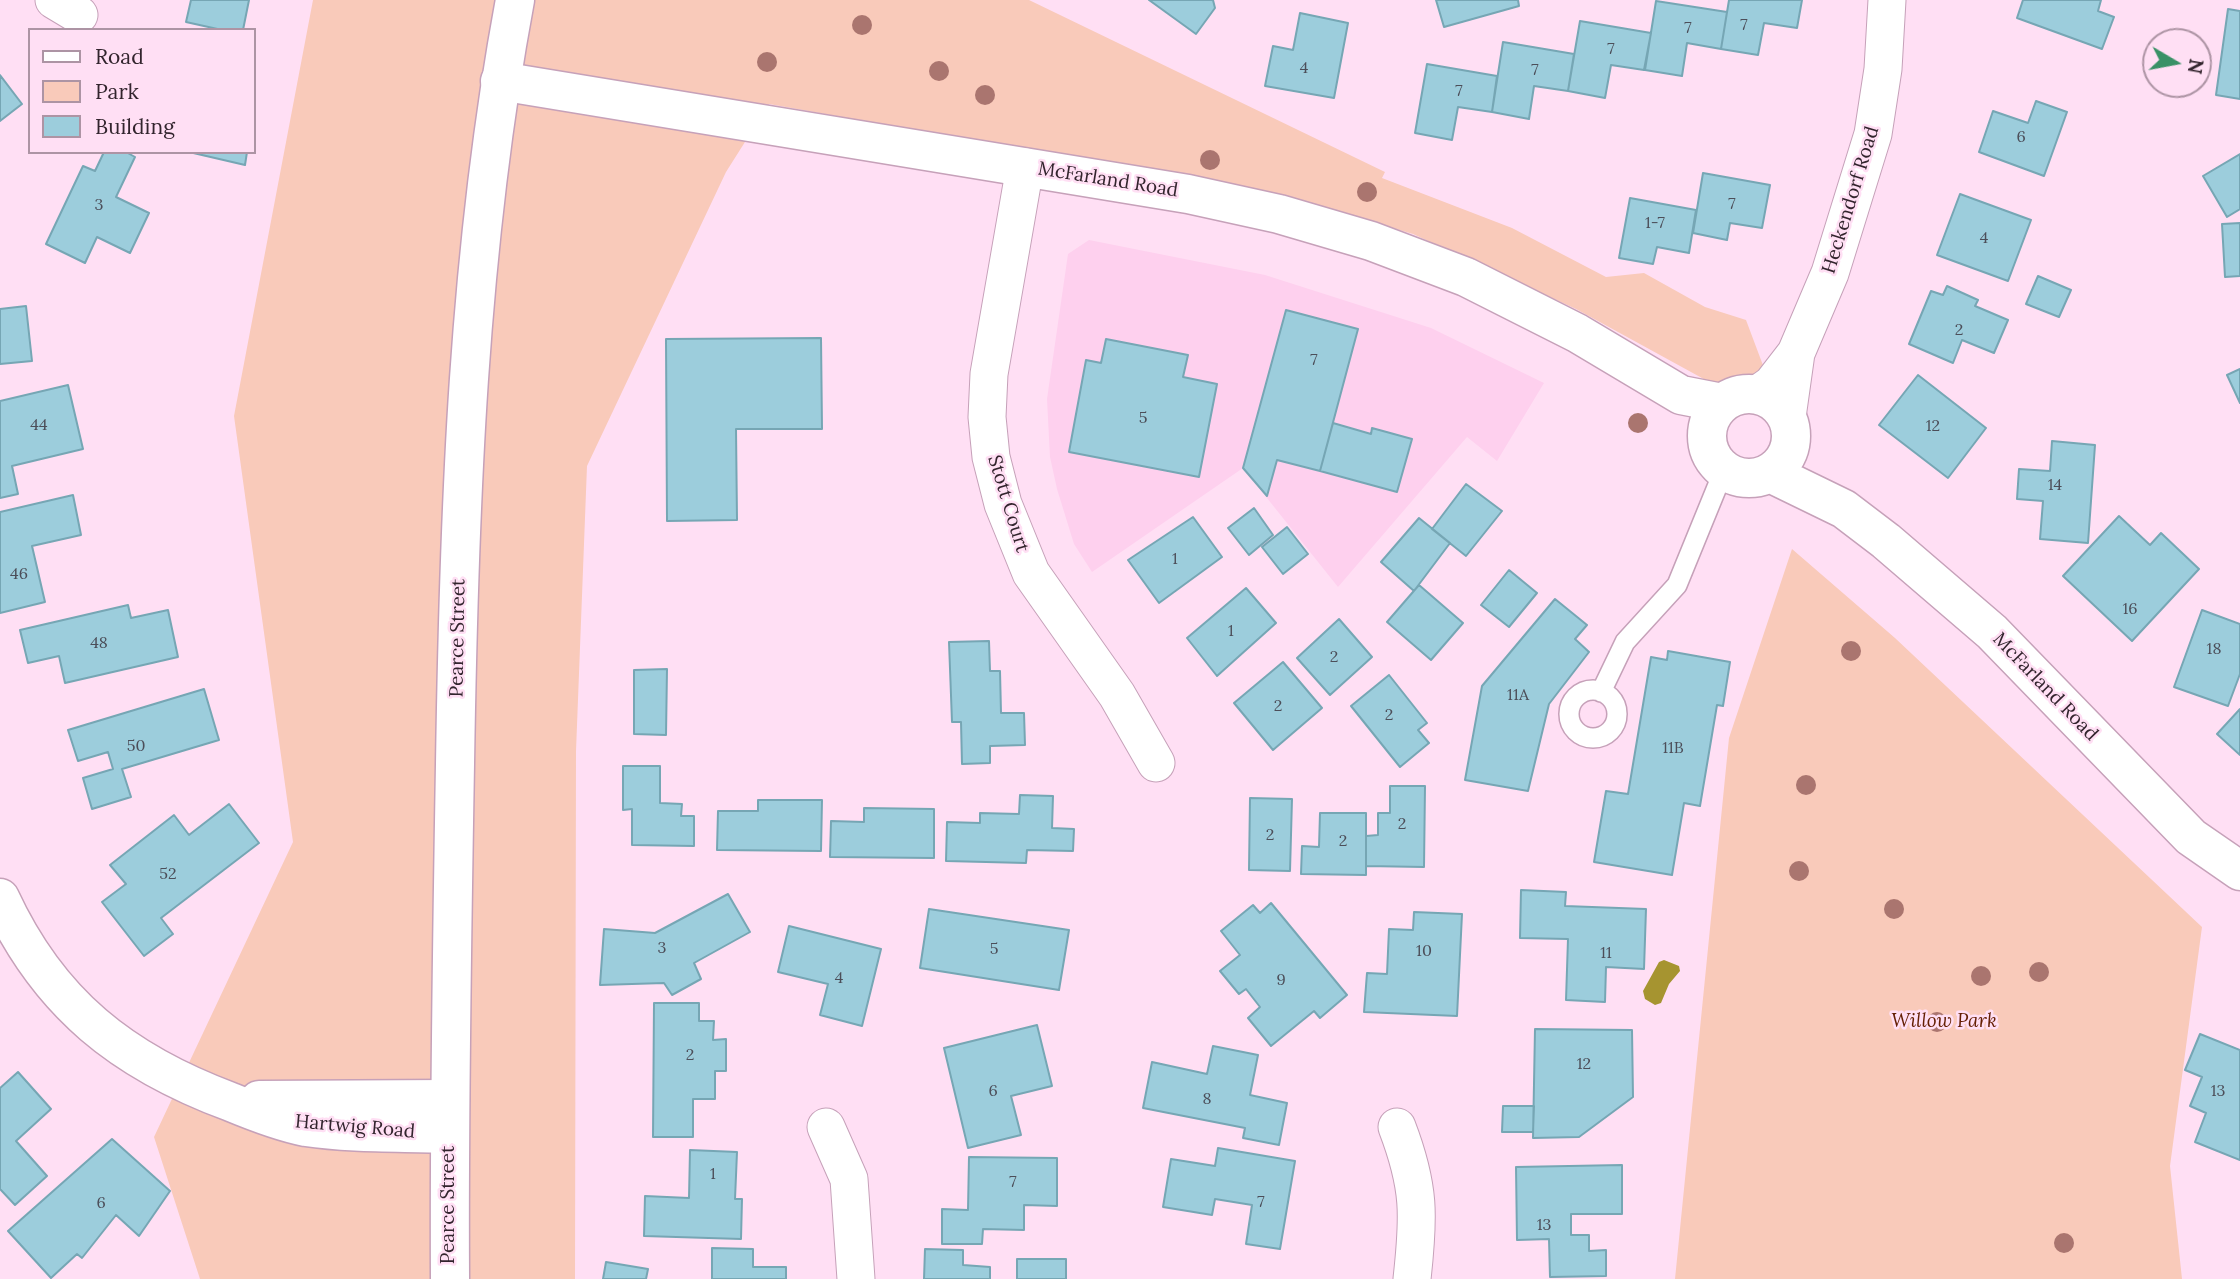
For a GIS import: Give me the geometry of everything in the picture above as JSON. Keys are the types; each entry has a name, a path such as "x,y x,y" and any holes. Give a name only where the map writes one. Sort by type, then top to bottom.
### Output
{"street":[{"name":"Pearce Street","path":"450,1279 449,1116 458,595 472,343 499,81 515,0"},
{"name":"Heckendorf Road","path":"1782,446 1797,353 1830,273 1873,134 1883,69 1887,0"},
{"name":"McFarland Road","path":"499,81 1025,166 1188,194 1279,214 1371,241 1502,293 1577,332 1715,418"},
{"name":"Stott Court","path":"1025,166 989,374 987,417 991,457 1003,504 1031,573 1117,695 1156,763"},
{"name":"Heckendorf Road","path":"1758,394 1772,384 1797,353"},
{"path":"1758,394 1780,406 1782,446 1746,478 1724,470 1712,456 1707,442 1715,418 1732,396 1758,394"},
{"name":"McFarland Road","path":"1782,446 1844,509 1886,541 1992,632 2191,837 2240,871"},
{"name":"Hartwig Road","path":"0,898 23,946 74,1009 137,1059 196,1090 310,1127 449,1116"},
{"path":"826,1127 849,1179 856,1279"},
{"path":"1397,1127 1413,1167 1418,1201 1412,1279"}],"lane":[{"path":"1601,692 1625,642 1678,585 1724,470"}],"shaded area":[{"path":"1089,240 1265,275 1431,328 1544,383 1497,461 1467,437 1338,587 1243,468 1092,572 1074,544 1057,489 1050,457 1047,399 1068,254"},
{"path":"1664,960 1679,966 1680,971 1669,984 1661,1003 1655,1005 1645,999 1643,991 1659,962"}],"green space":[{"path":"313,0 1029,0 1385,172 1382,178 1512,228 1606,277 1644,273 1705,307 1746,320 1764,368 1755,384 1722,389 1576,309 1413,234 1281,195 769,104 726,172 587,466 576,751 575,1279 200,1279 154,1137 293,842 234,416"},
{"name":"Willow Park","path":"1792,549 1895,638 2202,927 2170,1166 2182,1279 1675,1279 1729,738"}],"building":[{"path":"191,0 249,0 243,28 213,28 186,22"},
{"path":"1149,0 1213,0 1215,8 1196,34"},
{"path":"1436,0 1518,0 1519,6 1444,27"},
{"path":"1729,0 1802,0 1797,28 1764,23 1758,55 1721,49"},
{"path":"2023,0 2101,0 2098,11 2114,17 2102,49 2017,18"},
{"path":"1656,1 1727,12 1721,49 1687,43 1682,76 1645,70"},
{"path":"2228,9 2240,11 2240,99 2216,95"},
{"path":"1300,13 1348,23 1334,98 1265,86 1273,46 1293,50"},
{"path":"1580,21 1651,33 1644,70 1611,65 1605,98 1568,91"},
{"path":"1503,42 1574,54 1568,91 1534,86 1529,119 1492,112"},
{"path":"1427,64 1497,76 1492,112 1458,107 1452,140 1415,133"},
{"path":"0,75 22,104 0,121"},
{"path":"2036,101 2067,112 2044,176 1979,152 1993,111 2028,123"},
{"path":"103,154 130,154 135,157 116,197 149,213 130,253 97,237 85,263 46,244 83,166 95,171"},
{"path":"198,154 247,154 245,165"},
{"path":"2240,154 2240,209 2227,217 2203,176"},
{"path":"1703,173 1770,185 1762,228 1730,223 1727,240 1693,233"},
{"path":"1960,194 2031,220 2008,281 1937,255"},
{"path":"1630,198 1696,210 1689,253 1657,247 1653,264 1619,258"},
{"path":"2240,223 2240,276 2225,277 2222,224"},
{"path":"2038,276 2071,290 2059,317 2026,304"},
{"path":"1947,286 1978,300 1975,306 2008,320 1994,353 1962,340 1953,363 1909,344 1931,291 1943,295"},
{"path":"26,306 32,361 0,364 0,309"},
{"path":"1286,310 1358,329 1320,471 1277,460 1267,496 1243,468"},
{"path":"821,338 822,429 736,429 737,520 667,521 666,339"},
{"path":"1106,339 1188,355 1183,377 1217,384 1199,477 1069,452 1086,360 1101,363"},
{"path":"2240,369 2240,403 2227,375"},
{"path":"1918,375 1986,428 1948,478 1879,425"},
{"path":"68,385 83,449 12,466 18,494 0,498 0,401"},
{"path":"1333,423 1371,434 1372,428 1412,439 1397,492 1320,471"},
{"path":"2052,441 2095,445 2088,543 2040,539 2043,501 2017,499 2019,469 2050,471"},
{"path":"1466,484 1502,511 1466,556 1432,529"},
{"path":"73,495 81,535 32,546 45,602 0,613 0,512"},
{"path":"1254,508 1273,535 1249,555 1228,528"},
{"path":"2119,516 2150,545 2161,533 2199,569 2132,641 2063,576"},
{"path":"1193,517 1222,557 1159,603 1128,560"},
{"path":"1419,518 1450,543 1414,591 1381,562"},
{"path":"1287,527 1308,554 1283,574 1262,547"},
{"path":"1509,570 1537,593 1509,627 1481,605"},
{"path":"1419,585 1463,623 1431,660 1387,622"},
{"path":"1246,588 1276,623 1217,676 1187,638"},
{"path":"1555,599 1587,625 1575,639 1589,652 1549,704 1528,791 1465,780 1482,686"},
{"path":"128,605 131,618 168,610 178,657 65,683 59,656 28,663 20,630"},
{"path":"2202,610 2240,624 2240,674 2228,706 2174,687"},
{"path":"1339,619 1372,657 1330,695 1297,658"},
{"path":"989,641 990,671 1000,671 1001,713 1024,713 1025,745 990,746 990,763 962,764 961,722 952,722 949,642"},
{"path":"1668,651 1730,662 1723,706 1717,705 1700,806 1684,803 1672,875 1594,862 1606,791 1628,794 1651,657 1667,660"},
{"path":"1283,662 1322,708 1273,750 1234,703"},
{"path":"667,669 666,735 634,734 634,670"},
{"path":"1389,675 1427,723 1418,730 1429,743 1400,767 1351,706"},
{"path":"204,689 219,740 122,769 131,797 92,809 83,778 113,769 108,752 78,761 68,730"},
{"path":"2240,709 2240,755 2217,734"},
{"path":"623,766 660,766 660,803 682,804 681,816 694,816 694,846 632,845 632,809 623,810"},
{"path":"1390,786 1425,786 1424,867 1366,866 1366,836 1378,835 1378,813 1390,813"},
{"path":"1020,795 1053,796 1052,828 1074,829 1073,851 1027,850 1026,863 946,861 947,822 980,823 980,813 1019,814"},
{"path":"1250,798 1292,799 1290,871 1249,870"},
{"path":"758,800 822,800 821,851 717,850 718,811 758,811"},
{"path":"229,804 259,843 161,918 173,934 144,956 102,902 126,884 110,865 174,815 189,835"},
{"path":"864,808 934,809 934,858 830,857 831,821 864,822"},
{"path":"1320,813 1366,813 1366,875 1301,874 1302,846 1319,847"},
{"path":"1521,890 1566,892 1565,906 1646,909 1644,969 1606,967 1605,1002 1566,1000 1568,939 1520,938"},
{"path":"728,894 750,932 694,963 701,979 672,995 664,983 600,985 604,929 655,933"},
{"path":"1271,903 1347,995 1320,1018 1314,1011 1271,1046 1248,1018 1260,1007 1246,989 1239,994 1220,971 1240,955 1221,931 1253,905 1260,913"},
{"path":"929,909 1069,930 1059,990 920,968"},
{"path":"1414,912 1462,914 1457,1016 1364,1012 1367,973 1387,974 1389,929 1413,930"},
{"path":"789,926 881,949 862,1026 820,1015 828,984 778,972"},
{"path":"654,1003 699,1003 699,1021 714,1021 713,1040 726,1039 726,1071 715,1071 715,1099 693,1099 693,1137 653,1137"},
{"path":"1037,1025 1052,1086 1011,1096 1021,1135 968,1148 944,1048"},
{"path":"1535,1029 1632,1030 1633,1097 1579,1137 1533,1138"},
{"path":"2200,1034 2240,1050 2240,1160 2195,1142 2206,1113 2190,1106 2202,1077 2185,1070"},
{"path":"1213,1046 1258,1055 1250,1095 1287,1103 1279,1145 1243,1138 1245,1128 1143,1108 1152,1062 1207,1074"},
{"path":"18,1072 51,1109 16,1141 47,1176 15,1205 0,1189 0,1088"},
{"path":"1503,1106 1534,1106 1533,1132 1502,1132"},
{"path":"112,1139 170,1191 139,1236 116,1215 82,1258 77,1254 51,1278 8,1231"},
{"path":"1218,1148 1295,1161 1280,1249 1246,1244 1252,1205 1215,1199 1212,1215 1163,1207 1171,1159 1215,1166"},
{"path":"690,1150 737,1152 735,1199 742,1199 741,1239 644,1236 645,1196 689,1198"},
{"path":"969,1157 1057,1158 1057,1206 1024,1205 1024,1230 983,1229 982,1244 942,1244 942,1209 968,1210"},
{"path":"1622,1165 1622,1214 1571,1214 1571,1235 1589,1235 1589,1251 1606,1250 1606,1276 1550,1277 1549,1239 1517,1240 1516,1167"},
{"path":"712,1248 753,1249 753,1267 786,1267 786,1279 712,1279"},
{"path":"925,1249 963,1250 963,1265 990,1267 990,1279 924,1279"},
{"path":"1017,1259 1066,1259 1066,1279 1017,1279"},
{"path":"606,1262 648,1269 646,1279 603,1279"}]}
